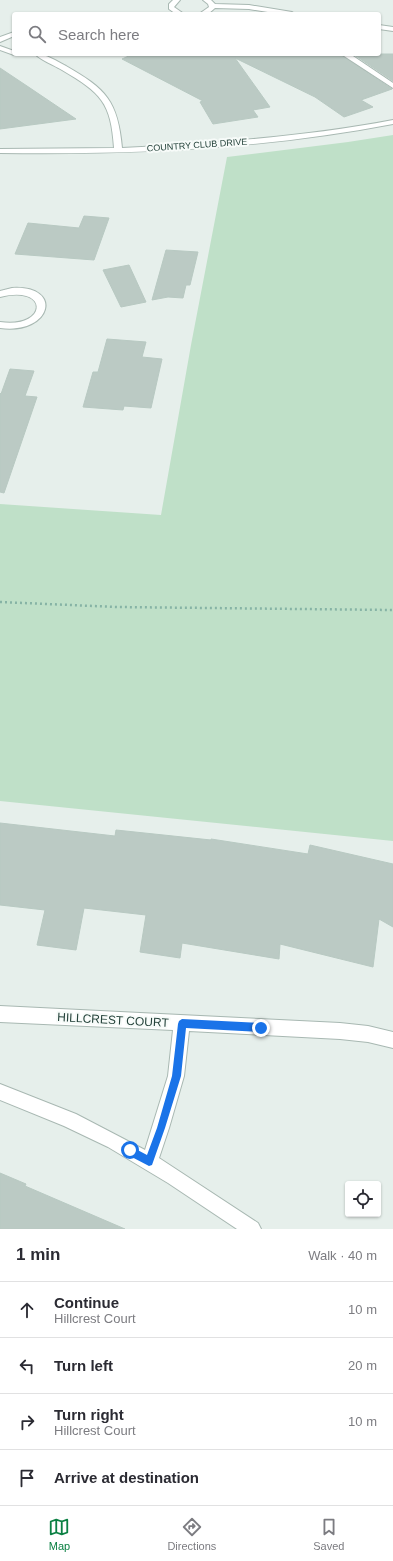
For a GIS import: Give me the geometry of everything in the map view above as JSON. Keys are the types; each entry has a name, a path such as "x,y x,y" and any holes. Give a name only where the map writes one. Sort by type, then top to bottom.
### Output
{"street":[{"path":"177,0 172,4 171,8 178,12"},
{"path":"206,0 211,3 212,6"},
{"path":"207,12 212,6"},
{"path":"212,6 255,7 281,12"},
{"path":"381,27 393,29"},
{"path":"0,40 12,35"},
{"path":"0,48 12,52"},
{"path":"42,56 87,83 104,98 114,113 118,150"},
{"path":"348,56 393,86"},
{"name":"COUNTRY CLUB DRIVE","path":"0,151 176,148 351,130 393,122"},
{"path":"0,294 14,291 27,292 37,297 41,303 42,309 37,318 25,324 9,326 0,325"},
{"name":"HILLCREST COURT","path":"0,1014 361,1033 393,1040"},
{"path":"149,1161 161,1128 176,1076 182,1024"},
{"path":"0,1092 59,1115 94,1131 149,1161 252,1229"}],"path":[{"path":"0,602 117,607 393,610"}],"green space":[{"path":"393,135 393,841 0,801 0,504 161,515 191,345 227,157"}],"building":[{"path":"381,54 393,54 393,81 356,56 381,56"},
{"path":"129,56 343,56 392,89 361,100 373,107 344,117 315,97 235,58 270,107 253,110 258,117 213,124 200,102 203,101 122,59"},
{"path":"0,68 27,86 76,119 0,129"},
{"path":"84,216 109,218 94,260 15,254 28,223 79,228"},
{"path":"166,250 198,252 190,285 186,285 183,298 168,297 152,300"},
{"path":"129,265 146,302 121,307 103,270"},
{"path":"107,339 146,342 142,357 162,359 151,408 124,406 123,410 83,407 93,372 98,372"},
{"path":"10,369 34,371 25,396 37,397 4,493 0,492 0,393 1,394"},
{"path":"0,823 115,836 116,830 211,839 308,854 310,845 393,864 393,927 379,919 373,967 280,944 279,959 182,943 180,958 140,952 146,915 84,908 76,950 37,945 45,910 0,905"},
{"path":"0,1173 26,1184 25,1186 125,1229 0,1229"}],"route":[{"path":"130,1150 149,1161 168,1106 176,1076 180,1052 182,1024 261,1028"}]}
